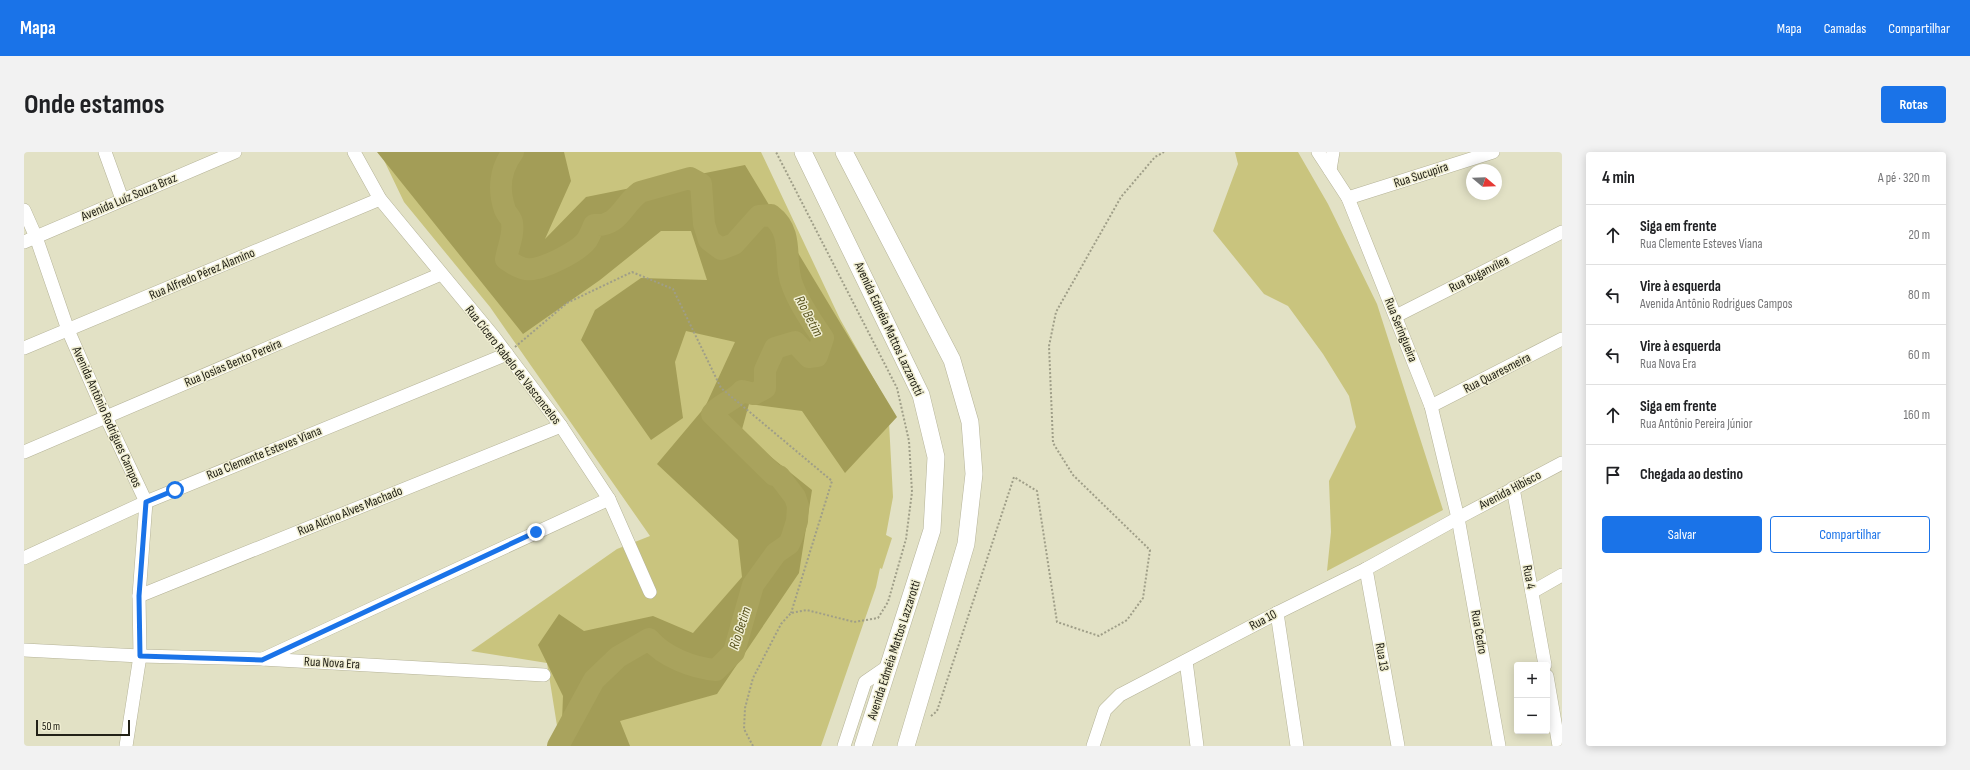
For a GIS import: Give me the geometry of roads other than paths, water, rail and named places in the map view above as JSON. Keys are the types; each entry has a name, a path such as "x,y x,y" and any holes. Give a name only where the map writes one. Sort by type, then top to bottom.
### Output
{"main road":[{"name":"Avenida Edméia Mattos Lazzarotti","path":"803,152 921,395 936,457 932,530 863,746"},
{"path":"844,152 952,360 970,422 974,474 966,544 906,746"}],"street":[{"path":"105,152 122,199"},
{"name":"Avenida Luíz Souza Braz","path":"30,240 122,199 235,152"},
{"name":"Rua Cícero Rabelo de Vasconcelos","path":"354,152 380,199 507,354 561,426 609,499 650,592"},
{"name":"Rua Seringueira","path":"1318,152 1348,198 1431,406 1458,518"},
{"path":"1330,170 1333,152"},
{"name":"Rua Sucupira","path":"1348,198 1494,152"},
{"name":"Rua Alfredo Pérez Alamino","path":"24,348 380,199"},
{"name":"Avenida Antônio Rodrigues Campos","path":"24,210 30,240 106,417 146,502 139,596 140,656 126,746"},
{"name":"Rua Buganvílea","path":"1396,316 1562,232"},
{"name":"Rua Josias Bento Pereira","path":"24,452 442,274"},
{"name":"Rua Quaresmeira","path":"1431,406 1562,339"},
{"name":"Rua Clemente Esteves Viana","path":"24,558 146,502 507,354"},
{"name":"Rua Alcino Alves Machado","path":"139,596 561,426"},
{"name":"Avenida Hibisco","path":"1458,518 1562,463"},
{"name":"Rua 4","path":"1513,488 1544,662"},
{"path":"262,660 609,499"},
{"name":"Rua 10","path":"1093,746 1105,710 1120,695 1277,613 1366,569 1458,518"},
{"name":"Rua Cedro","path":"1458,518 1499,746"},
{"name":"Rua 13","path":"1366,569 1398,746"},
{"path":"1532,592 1562,575"},
{"path":"1277,613 1297,746"},
{"name":"Rua Nova Era","path":"24,650 262,660 544,675"},
{"path":"1186,661 1197,746"},
{"path":"844,746 865,682 890,665"},
{"path":"1550,684 1557,701 1559,746"}],"waterway":[{"name":"Rio Betim","path":"513,152 505,165 501,195 506,212 512,221 512,236 506,259 515,265 526,269 532,269 559,260 583,245 594,225 602,225 615,219 640,192 690,178 701,184 704,224 709,240 721,249 734,244 759,216 771,215 779,223 786,240 788,268 793,287 803,307 823,338 817,356 809,357 795,342 775,348 765,370 765,388 754,394 742,391 712,414 774,475 779,476 795,497 798,506 797,521 789,544 776,553 753,585 734,652 716,670 707,669 689,664 671,656 649,639 618,657 594,680 558,746"}]}
